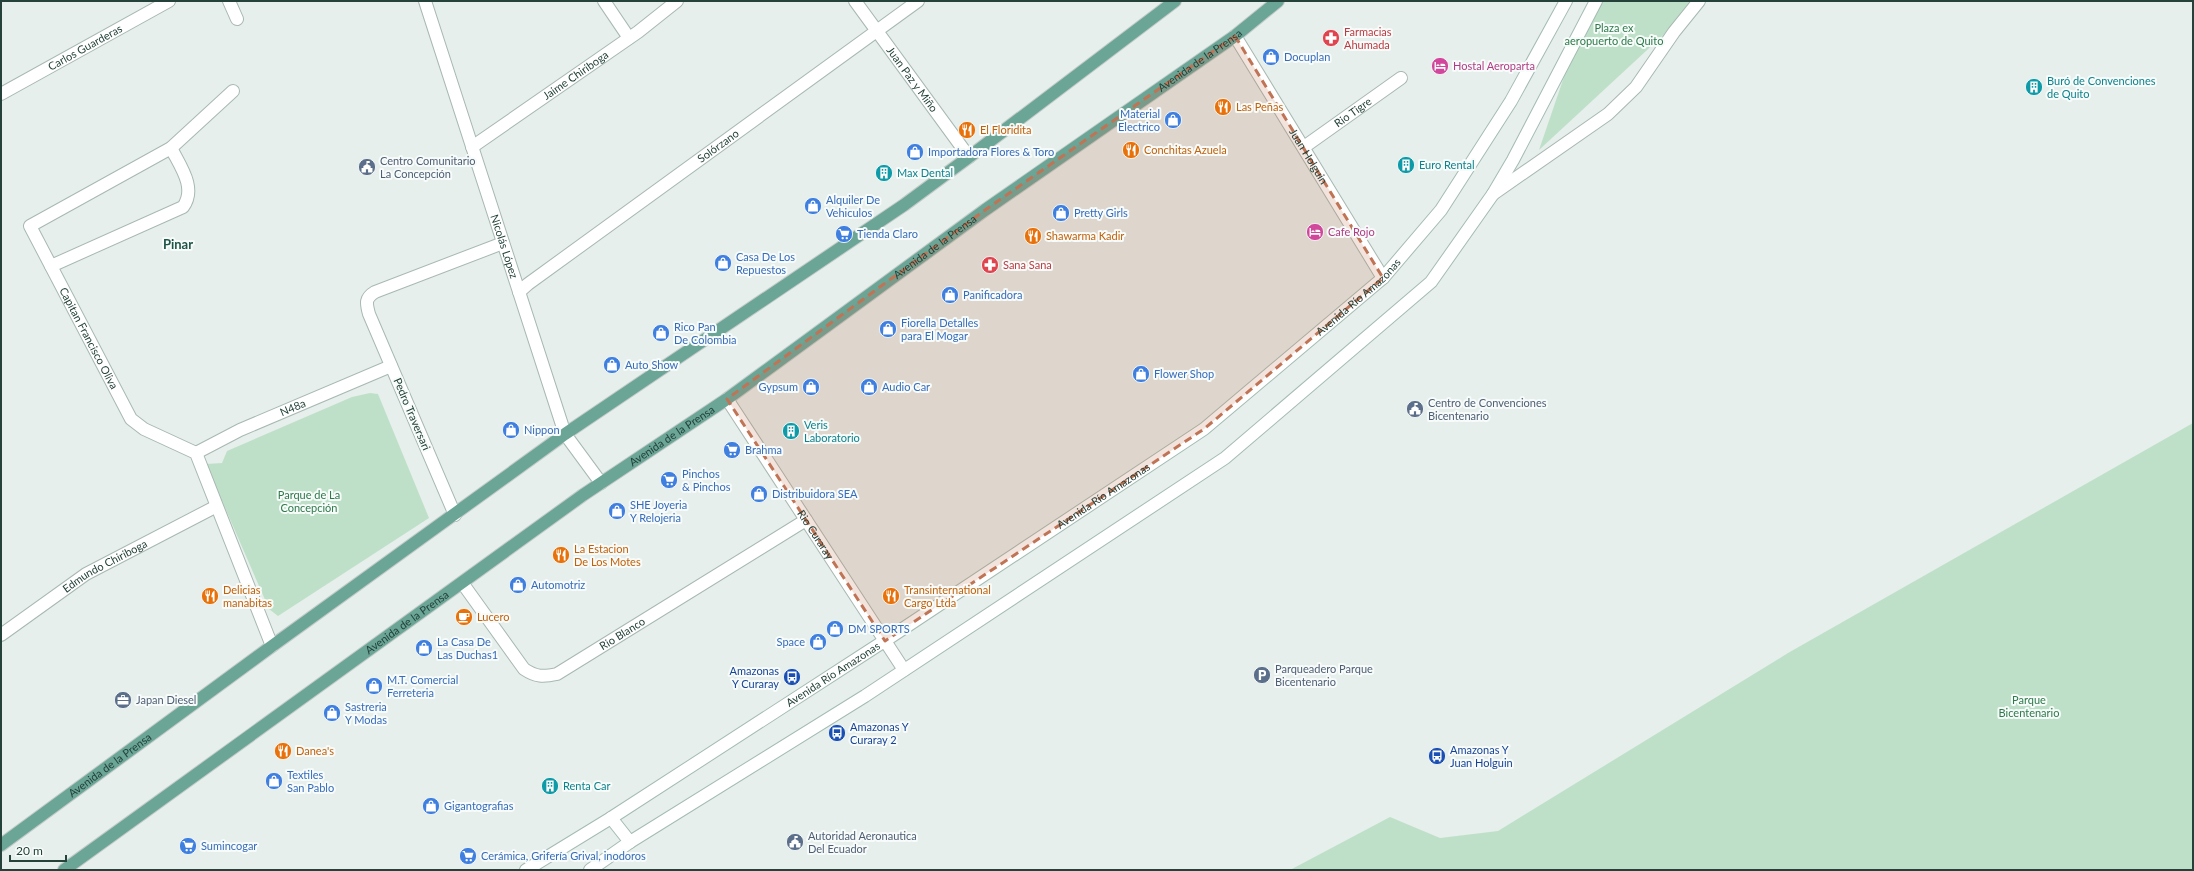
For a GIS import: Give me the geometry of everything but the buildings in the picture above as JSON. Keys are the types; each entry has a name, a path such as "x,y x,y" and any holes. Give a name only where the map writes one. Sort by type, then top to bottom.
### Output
{"main road":[{"name":"Avenida de la Prensa","path":"1,845 272,646 565,434 893,212 969,157 1175,1"},
{"name":"Avenida de la Prensa","path":"70,868 387,636 463,584 601,483 727,399 985,210 1235,36 1278,1"}],"street":[{"name":"Carlos Guarderas","path":"1,94 169,1"},
{"path":"229,1 237,19"},
{"name":"Nicolás López","path":"425,1 565,434 601,483"},
{"path":"604,1 629,38"},
{"name":"Jaime Chiriboga","path":"472,147 629,38 677,1"},
{"name":"Juan Paz y Miño","path":"855,1 969,157"},
{"name":"Solórzano","path":"519,292 534,279 918,1"},
{"name":"Avenida Río Amazonas","path":"526,870 611,818 885,641 1204,429 1383,278 1441,210 1511,102 1566,1"},
{"path":"590,870 630,842 904,670 1225,458 1431,282 1493,194 1513,160 1596,1"},
{"path":"1493,194 1608,114 1636,86 1674,32 1699,1"},
{"name":"Juan Holguin","path":"1235,36 1383,278"},
{"name":"Rio Tigre","path":"1304,147 1401,78"},
{"name":"Capitan Francisco Oliva","path":"196,453 144,429 131,419 30,226 171,148 233,91"},
{"path":"51,266 183,207 189,194 189,185 171,148"},
{"name":"Pedro Traversari","path":"455,515 369,314 367,299 375,292 504,243"},
{"name":"N48a","path":"196,453 240,430 391,366"},
{"name":"Rio Curaray","path":"727,399 904,670"},
{"path":"196,453 215,507 272,646"},
{"name":"Edmundo Chiriboga","path":"1,635 86,574 215,507"},
{"name":"Rio Blanco","path":"463,584 524,669 537,677 547,676 557,674 806,520"},
{"path":"611,818 630,842"}],"highlighted area":[{"path":"1235,36 1383,278 1204,429 885,641 727,399 985,210"}],"green space":[{"name":"Plaza ex aeropuerto de Quito","path":"1590,1 1700,1 1539,150"},
{"name":"Parque de La Concepción","path":"370,393 378,394 429,518 278,616 269,609 206,464 222,463 227,451 352,397"},
{"name":"Parque Bicentenario","path":"2193,423 2193,870 1290,870 1390,817 1440,838 1498,831 1788,653"}],"place":[{"name":"Farmacias Ahumada","path":"1331,38"},
{"name":"Docuplan","path":"1271,57"},
{"name":"Hostal Aeroparta","path":"1440,66"},
{"name":"Buró de Convenciones de Quito","path":"2034,87"},
{"name":"Las Peñas","path":"1223,107"},
{"name":"Material Electrico","path":"1173,120"},
{"name":"El Floridita","path":"967,130"},
{"name":"Conchitas Azuela","path":"1131,150"},
{"name":"Importadora Flores & Toro","path":"915,152"},
{"name":"Euro Rental","path":"1406,165"},
{"name":"Centro Comunitario La Concepción","path":"367,167"},
{"name":"Max Dental","path":"884,173"},
{"name":"Alquiler De Vehiculos","path":"813,206"},
{"name":"Pretty Girls","path":"1061,213"},
{"name":"Cafe Rojo","path":"1315,232"},
{"name":"Tienda Claro","path":"844,234"},
{"name":"Shawarma Kadir","path":"1033,236"},
{"name":"Casa De Los Repuestos","path":"723,263"},
{"name":"Sana Sana","path":"990,265"},
{"name":"Panificadora","path":"950,295"},
{"name":"Fiorella Detalles para El Mogar","path":"888,329"},
{"name":"Rico Pan De Colombia","path":"661,333"},
{"name":"Auto Show","path":"612,365"},
{"name":"Flower Shop","path":"1141,374"},
{"name":"Gypsum","path":"811,387"},
{"name":"Audio Car","path":"869,387"},
{"name":"Centro de Convenciones Bicentenario","path":"1415,409"},
{"name":"Nippon","path":"511,430"},
{"name":"Veris Laboratorio","path":"791,431"},
{"name":"Brahma","path":"732,450"},
{"name":"Pinchos & Pinchos","path":"669,480"},
{"name":"Distribuidora SEA","path":"759,494"},
{"name":"SHE Joyeria Y Relojeria","path":"617,511"},
{"name":"La Estacion De Los Motes","path":"561,555"},
{"name":"Automotriz","path":"518,585"},
{"name":"Delicias manabitas","path":"210,596"},
{"name":"Transinternational Cargo Ltda","path":"891,596"},
{"name":"Lucero","path":"464,617"},
{"name":"DM SPORTS","path":"835,629"},
{"name":"Space","path":"818,642"},
{"name":"La Casa De Las Duchas1","path":"424,648"},
{"name":"Parqueadero Parque Bicentenario","path":"1262,675"},
{"name":"Amazonas Y Curaray","path":"792,677"},
{"name":"M.T. Comercial Ferreteria","path":"374,686"},
{"name":"Japan Diesel","path":"123,700"},
{"name":"Sastreria Y Modas","path":"332,713"},
{"name":"Amazonas Y Curaray 2","path":"837,733"},
{"name":"Danea's","path":"283,751"},
{"name":"Amazonas Y Juan Holguin","path":"1437,756"},
{"name":"Textiles San Pablo","path":"274,781"},
{"name":"Renta Car","path":"550,786"},
{"name":"Gigantografias","path":"431,806"},
{"name":"Autoridad Aeronautica Del Ecuador","path":"795,842"},
{"name":"Sumincogar","path":"188,846"},
{"name":"Cerámica, Grifería Grival, inodoros","path":"468,856"}],"district":[{"name":"Pinar","path":"178,244"}]}
